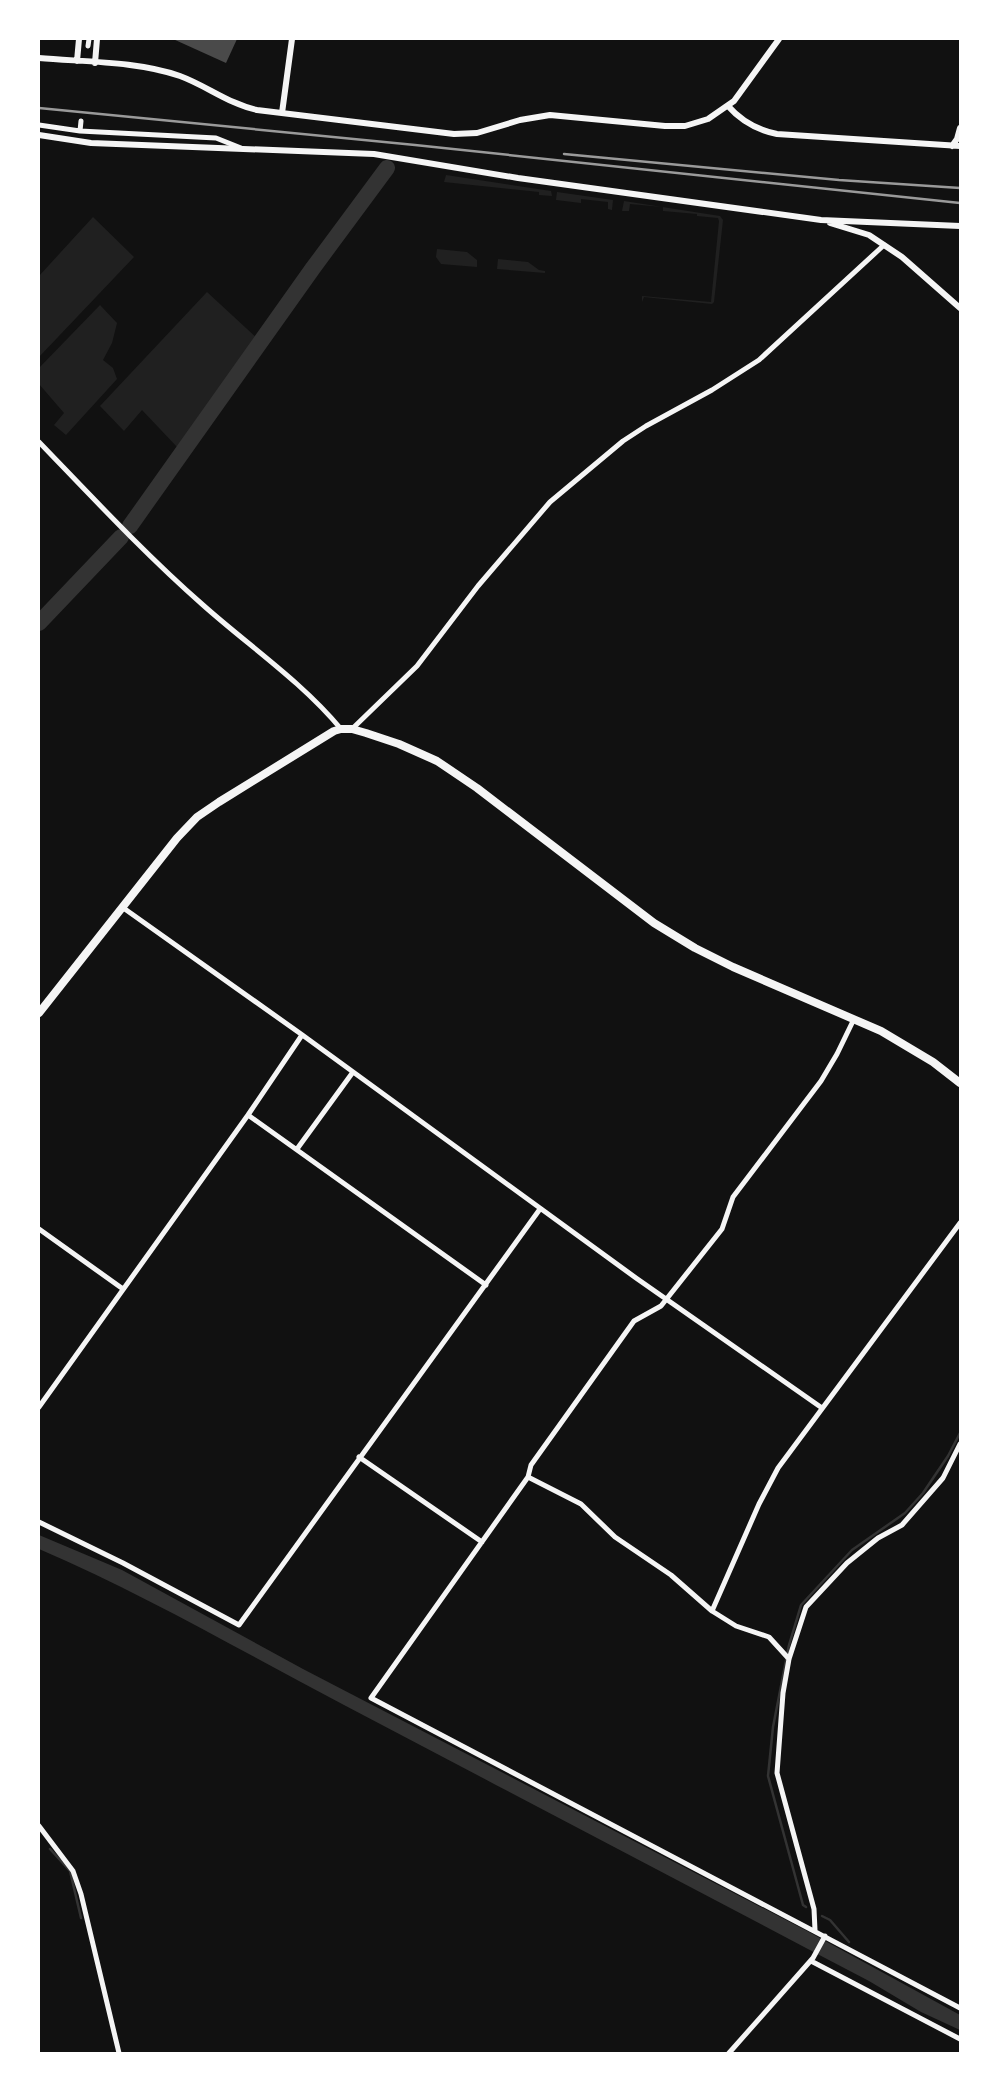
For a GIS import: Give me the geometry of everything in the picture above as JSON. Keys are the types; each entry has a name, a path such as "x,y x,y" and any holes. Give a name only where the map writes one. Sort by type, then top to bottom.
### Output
{"main road":[{"path":"39,1013 177,838 197,817 341,728 352,729 400,744 448,767 654,923 695,948 733,967 854,1019 906,1045 933,1062 960,1083"}],"street":[{"path":"77,61 79,39"},
{"path":"88,39 88,46"},
{"path":"95,63 97,39"},
{"path":"282,113 292,39"},
{"path":"39,58 162,71 198,84 237,104 258,110 468,134 520,120 550,115 665,126 685,126 708,120 728,106 745,87 779,39"},
{"path":"728,106 743,121 753,127 777,134 960,146"},
{"path":"80,131 81,121"},
{"path":"39,125 80,131 216,138 244,149"},
{"path":"952,146 957,139 960,128"},
{"path":"39,135 91,143 374,154 518,178 821,220 960,226"},
{"path":"821,220 869,235 902,257 960,308"},
{"path":"352,729 417,666 478,586 550,502 638,431 712,390 759,360 884,246"},
{"path":"39,442 115,521 185,588 280,670 329,714 341,728"},
{"path":"122,907 302,1035 540,1209 822,1408"},
{"path":"854,1019 821,1081 733,1196 722,1228 661,1306 634,1321 531,1465 528,1477 371,1698 960,2008"},
{"path":"39,1407 248,1115 302,1035"},
{"path":"297,1149 353,1072"},
{"path":"248,1115 486,1285"},
{"path":"39,1522 123,1563 239,1625 540,1209"},
{"path":"712,1611 759,1504 778,1468 960,1224"},
{"path":"39,1229 123,1289"},
{"path":"815,1930 814,1909 777,1773 783,1693 789,1659 806,1607 846,1563 878,1538 902,1525 944,1478 960,1444"},
{"path":"359,1457 482,1542"},
{"path":"528,1477 582,1504 616,1537 670,1575 712,1611 736,1626 769,1637 789,1659"},
{"path":"39,1826 73,1871 81,1894 119,2053"},
{"path":"729,2053 812,1960 825,1938"},
{"path":"812,1960 960,2039"}],"shaded area":[{"path":"446,175 551,191 552,196 539,195 539,192 444,182"},
{"path":"557,192 613,200 612,210 608,209 608,202 581,199 581,203 556,200"},
{"path":"624,201 662,207 630,204 629,211 622,211"},
{"path":"663,207 720,216 723,220 714,302 712,304 644,297 642,302 642,296 711,302 718,218 663,211"},
{"path":"93,217 134,257 39,357 39,276"},
{"path":"437,249 467,252 477,260 477,267 441,264 436,257"},
{"path":"498,259 528,262 539,270 545,271 545,273 497,269"},
{"path":"207,292 258,339 178,448 142,410 124,431 100,406"},
{"path":"100,305 117,323 112,343 103,360 113,368 117,379 66,435 54,425 64,413 39,384 39,368"},
{"path":"39,1535 122,1570 303,1669 807,1931 960,2015 960,2030 921,2012 869,1981 155,1604 39,1549"}],"building":[{"path":"173,39 237,39 226,63"}],"waterway":[{"path":"130,526 313,268 387,168"},
{"path":"39,623 121,537"},
{"path":"806,1907 803,1905 768,1776 773,1727 789,1645 801,1605 852,1550 905,1513 923,1493 948,1456 960,1433"},
{"path":"50,1849 70,1871 81,1918"},
{"path":"822,1916 830,1920 849,1942"}],"railway":[{"path":"39,108 415,145 960,203"},
{"path":"564,154 839,180 960,188"}]}
